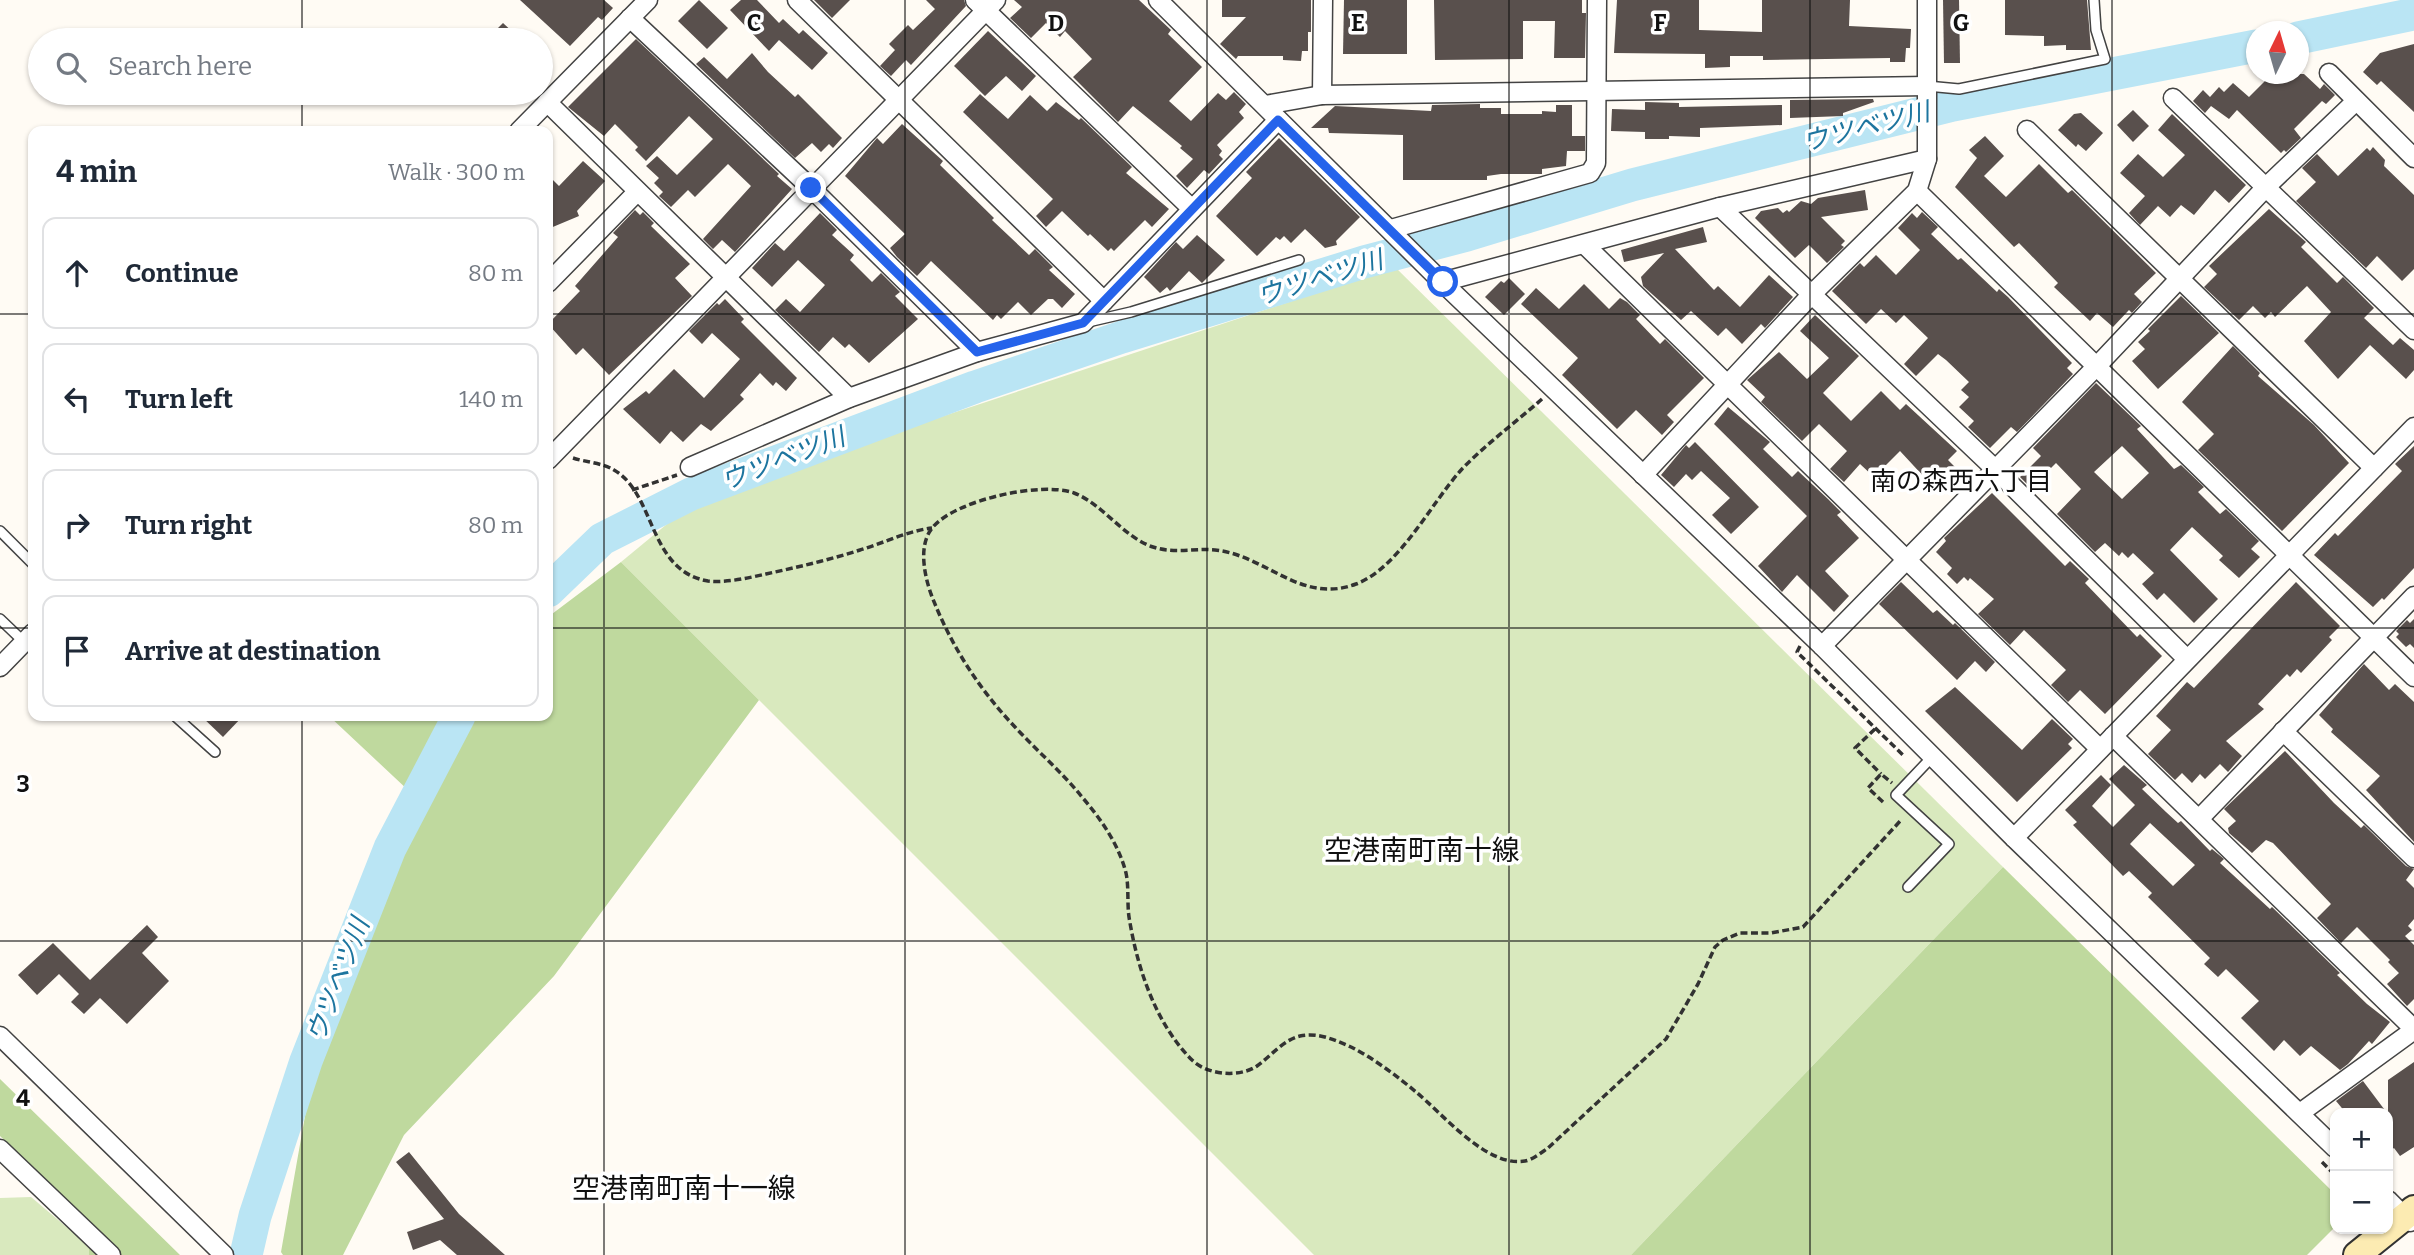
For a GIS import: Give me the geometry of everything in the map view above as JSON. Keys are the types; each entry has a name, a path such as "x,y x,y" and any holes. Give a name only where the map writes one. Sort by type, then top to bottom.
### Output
{"main road":[{"path":"2357,1255 2405,1213"}],"street":[{"path":"553,96 648,0"},
{"path":"797,0 1104,301"},
{"path":"1158,0 1443,282 1822,646 2014,838 2330,1143"},
{"path":"1322,95 1323,0"},
{"path":"1394,232 1590,173 1596,163 1597,0"},
{"path":"1643,475 1812,294 1917,191 1927,150 1927,0"},
{"path":"554,454 897,100 986,4 1192,209"},
{"path":"630,18 811,188 977,352"},
{"path":"2329,73 2414,158"},
{"path":"1265,105 1322,95 1927,93"},
{"path":"2173,98 2268,186 2414,330"},
{"path":"1822,646 2096,367 2268,186 2356,102"},
{"path":"524,126 544,105"},
{"path":"550,105 849,398"},
{"path":"690,467 849,398 977,352 1083,323 1278,120"},
{"path":"2027,130 2374,468"},
{"path":"1443,282 1586,246 1927,150"},
{"path":"1917,191 2414,677"},
{"path":"553,278 637,192"},
{"path":"1720,208 1995,469 2187,659"},
{"path":"1586,246 2100,749"},
{"path":"2014,838 2414,427"},
{"path":"2200,818 2414,596"},
{"path":"0,667 28,638"},
{"path":"2283,731 2414,858"},
{"path":"2113,736 2200,818 2414,1030 2300,1113"},
{"path":"0,1036 221,1252"},
{"path":"0,1149 111,1255"}],"lane":[{"path":"1927,93 2105,59 2096,30 2094,0"},
{"path":"1083,323 1131,312 1299,260"},
{"path":"0,531 28,559"},
{"path":"0,619 28,636"},
{"path":"181,721 215,752"},
{"path":"1908,887 1949,844 1896,795 1933,756"}],"path":[{"path":"1554,388 1463,468 1383,568 1356,584 1326,590 1291,583 1253,561 1215,550 1176,552 1149,546 1077,494 1051,488 1004,495 955,509 932,528 926,540 923,562 927,583 944,627 967,669 1011,723 1082,797 1115,842 1126,874 1129,914 1138,961 1156,1011 1194,1063 1220,1074 1253,1069 1278,1048 1299,1036 1324,1036 1356,1050 1415,1091 1478,1146 1501,1158 1526,1161 1548,1148 1665,1038 1698,984 1715,947 1723,940 1740,933 1771,933 1803,928 1903,820 1894,812"},
{"path":"554,454 614,469 636,496 657,538 685,573 708,581 740,579 828,560 916,530 932,528"},
{"path":"632,490 670,478 690,467"},
{"path":"1875,729 1855,748 1891,783 1898,776"},
{"path":"1881,774 1868,788 1885,804"}],"green space":[{"path":"1395,267 2003,867 1631,1255 1314,1255 621,562 701,496"},
{"path":"621,562 759,700 554,976 404,1135 343,1255 283,1255 281,1252 311,1082 411,828 425,806 334,721 553,721 553,613"},
{"path":"2003,867 2330,1189 2330,1232 2307,1255 1631,1255"},
{"path":"0,1079 180,1255 89,1255 89,1246 102,1236 0,1136"},
{"path":"31,1197 89,1246 89,1255 0,1255 0,1198"}],"building":[{"path":"520,0 604,0 613,8 602,20 598,17 570,46"},
{"path":"699,0 728,28 707,49 678,21"},
{"path":"741,0 757,0 779,23 783,19 799,34 803,30 828,53 812,70 779,40 769,51 730,10"},
{"path":"814,0 850,0 832,18"},
{"path":"926,0 964,0 966,6 911,65 906,60 891,76 880,66 895,50 889,44 908,25 913,30 935,9"},
{"path":"1014,0 1139,0 1171,30 1168,34 1202,67 1169,101 1191,121 1218,93 1226,100 1234,92 1246,104 1239,112 1244,118 1217,145 1222,151 1219,155 1223,159 1209,174 1204,170 1187,188 1176,176 1193,159 1180,148 1182,146 1133,106 1118,122 1073,77 1092,59 1065,31 1060,37 1046,23 1031,38 1010,18 1022,7"},
{"path":"1222,0 1311,0 1308,51 1302,51 1301,61 1283,60 1283,56 1238,56 1236,59 1220,44 1246,17 1222,17"},
{"path":"1344,0 1407,0 1407,54 1343,54"},
{"path":"1434,0 1582,0 1582,13 1586,13 1585,58 1554,58 1555,21 1523,21 1523,59 1435,60"},
{"path":"1617,0 1699,0 1699,30 1762,32 1762,0 1850,0 1849,26 1911,29 1910,48 1906,48 1905,62 1890,62 1890,58 1763,60 1763,56 1730,56 1730,67 1705,68 1705,54 1614,53"},
{"path":"1943,0 1959,0 1960,63 1944,63"},
{"path":"2005,0 2087,0 2091,50 2066,50 2066,45 2044,46 2044,36 2005,35"},
{"path":"988,31 1036,76 1022,91 1006,76 985,96 954,66"},
{"path":"636,39 792,189 735,252 722,240 713,249 703,239 751,186 728,164 695,197 688,190 671,207 659,196 663,192 654,183 659,178 646,166 657,156 677,175 713,139 689,116 646,161 635,150 638,147 615,124 604,136 568,107"},
{"path":"2414,44 2414,112 2381,81 2377,85 2363,72 2380,53"},
{"path":"752,53 768,72 795,97 798,94 842,138 833,148 829,144 821,152 812,143 795,158 696,64 704,57 727,79"},
{"path":"2309,79 2320,89 2324,84 2335,95 2326,104 2322,101 2294,129 2301,138 2286,152 2284,150 2281,153 2237,110 2229,119 2211,106 2205,113 2193,101 2203,90 2210,97 2219,87 2224,92 2233,83 2249,97 2262,84 2309,84"},
{"path":"980,94 1008,119 1030,95 1047,111 1056,102 1079,120 1081,118 1132,167 1126,173 1169,209 1152,227 1145,220 1114,251 1111,248 1108,251 1090,234 1088,236 1062,211 1046,227 1036,216 1053,199 963,112"},
{"path":"1873,99 1874,102 1843,113 1843,116 1790,118 1790,100"},
{"path":"1645,102 1679,103 1679,107 1782,105 1782,125 1700,128 1700,137 1669,136 1669,139 1645,139 1645,132 1611,131 1612,109 1645,110"},
{"path":"1480,104 1480,108 1501,108 1501,114 1542,114 1542,111 1556,112 1556,105 1572,105 1572,136 1585,136 1585,151 1567,151 1566,166 1542,169 1542,174 1501,174 1487,176 1487,180 1403,180 1403,135 1329,133 1328,128 1311,128 1335,106 1431,111 1432,105"},
{"path":"2133,110 2149,126 2133,142 2117,125"},
{"path":"2081,113 2103,133 2086,151 2078,144 2076,147 2058,130 2074,114"},
{"path":"2172,114 2246,185 2229,203 2215,190 2194,215 2181,205 2170,217 2158,206 2140,225 2129,213 2145,196 2120,173 2138,154 2163,177 2185,155 2158,130"},
{"path":"902,124 943,161 940,165 994,218 992,220 1029,255 1035,249 1053,267 1049,270 1075,294 1062,308 1053,299 1048,299 1031,315 1018,302 1001,319 997,315 993,320 931,261 917,276 897,257 890,248 905,234 845,176 877,138 883,144"},
{"path":"1985,136 2004,156 1984,176 2006,197 2039,164 2068,193 2072,190 2156,273 2134,294 2142,302 2132,313 2129,310 2113,327 2097,313 2090,321 2054,287 2058,283 2019,243 2014,247 1955,187 1977,158 1969,150"},
{"path":"1279,138 1360,217 1336,241 1337,245 1325,248 1305,229 1291,243 1284,236 1280,240 1276,237 1257,256 1216,216 1252,178 1246,172"},
{"path":"2373,147 2385,160 2384,166 2414,195 2414,269 2402,281 2377,256 2366,268 2296,201 2316,182 2302,168 2317,154 2338,176 2367,148 2370,151"},
{"path":"583,161 605,181 577,211 579,216 553,227 553,180 559,186"},
{"path":"1865,190 1868,210 1821,217 1845,241 1841,245 1844,247 1827,263 1809,245 1795,258 1755,218 1761,211 1778,208 1783,213 1787,210 1789,212 1801,201 1811,204 1818,198"},
{"path":"2269,209 2306,242 2301,247 2337,283 2343,277 2374,308 2364,318 2393,345 2400,338 2414,350 2414,370 2406,379 2370,345 2338,379 2304,341 2331,312 2307,286 2275,317 2271,312 2265,318 2253,306 2239,320 2204,287 2217,274 2209,266"},
{"path":"635,210 640,215 643,212 654,223 651,226 690,264 675,278 692,296 609,375 583,348 576,355 553,330 553,319 580,291 575,286 618,237 613,233"},
{"path":"1922,212 1938,227 1931,234 1997,292 1999,289 2008,297 2072,363 2067,368 2073,374 2017,432 2011,427 1990,448 1968,427 1974,421 1959,407 1969,397 1961,390 1969,382 1938,354 1916,376 1904,364 1928,338 1904,315 1896,323 1881,309 1866,324 1832,291 1860,263 1864,267 1876,255 1896,275 1920,250 1898,228 1912,213 1917,218"},
{"path":"820,213 837,230 832,235 854,255 850,260 872,282 881,273 900,292 895,296 918,319 869,363 849,344 845,348 833,337 819,352 775,310 786,299 800,312 825,285 798,260 772,287 752,268 775,243 784,251"},
{"path":"1703,227 1707,242 1675,249 1714,290 1718,286 1740,307 1769,275 1793,297 1765,328 1761,324 1742,344 1726,328 1718,336 1691,311 1681,320 1643,286 1641,277 1664,253 1624,262 1621,250"},
{"path":"1197,235 1225,260 1202,283 1189,271 1170,291 1167,287 1160,293 1144,277 1176,242 1183,249"},
{"path":"1509,278 1525,294 1504,315 1485,297 1501,281 1504,283"},
{"path":"1584,284 1609,309 1620,298 1627,302 1640,315 1636,319 1660,344 1665,339 1704,378 1667,415 1674,422 1662,435 1636,410 1617,429 1562,375 1578,358 1521,304 1536,288 1559,309"},
{"path":"2181,296 2219,333 2158,389 2132,361 2145,349 2138,342"},
{"path":"725,299 744,319 741,322 797,378 786,391 776,382 773,386 760,373 740,395 744,399 711,431 701,424 683,442 671,431 660,444 623,409 646,391 649,394 674,369 704,398 740,359 712,333 702,344 689,331 717,303 719,305"},
{"path":"1815,315 1859,356 1823,393 1851,421 1881,391 1900,410 1906,404 1957,451 1948,460 1959,471 1938,492 1900,451 1874,477 1860,464 1844,482 1830,469 1847,451 1819,424 1802,441 1761,402 1765,397 1747,380 1779,352 1807,379 1829,358 1800,331"},
{"path":"2233,346 2260,373 2258,376 2314,425 2349,463 2282,531 2198,450 2214,434 2182,402"},
{"path":"2096,383 2141,426 2137,429 2174,469 2181,465 2204,487 2198,492 2220,514 2226,509 2259,541 2251,549 2260,557 2239,578 2219,560 2223,556 2192,527 2170,550 2218,599 2194,623 2164,593 2157,600 2142,584 2154,573 2133,553 2128,558 2122,552 2119,556 2105,543 2095,552 2057,514 2081,489 2056,463 2031,488 2020,477 2041,456 2033,448","holes":["2122,446 2149,473 2122,499 2094,472"]},
{"path":"1728,407 1770,442 1763,449 1792,477 1798,471 1841,512 1837,515 1859,538 1825,571 1849,596 1834,612 1797,575 1782,592 1758,566 1807,516 1714,424"},
{"path":"1695,442 1759,507 1731,534 1712,515 1730,498 1701,471 1692,480 1686,474 1674,487 1661,475 1686,445 1689,448"},
{"path":"2414,446 2414,568 2384,600 2382,598 2373,607 2314,555 2335,533 2338,536 2402,471 2395,464"},
{"path":"1992,493 2065,566 2070,561 2089,579 2085,583 2137,637 2140,634 2162,656 2105,714 2080,690 2068,702 2051,685 2066,670 2024,630 2010,645 1978,614 1994,599 1970,578 1968,581 1964,577 1957,584 1947,574 1952,568 1936,552 1946,541 1944,538"},
{"path":"1901,582 1933,613 1937,610 1953,625 1955,623 1995,662 1986,672 1975,661 1957,680 1879,604"},
{"path":"2296,582 2340,626 2329,637 2332,640 2301,673 2297,669 2290,677 2287,674 2258,704 2264,709 2226,741 2242,756 2228,772 2220,764 2205,779 2200,774 2192,783 2182,773 2175,780 2148,754 2171,730 2156,716 2187,682 2194,688"},
{"path":"2414,619 2414,648 2410,644 2406,647 2396,637 2399,634 2396,631 2407,620 2410,623"},
{"path":"2364,664 2389,690 2395,684 2414,702 2414,842 2366,790 2380,776 2331,732 2333,729 2319,715"},
{"path":"1955,687 2022,750 2052,719 2073,739 2068,744 2072,748 2017,802 1925,711"},
{"path":"206,721 238,721 223,737"},
{"path":"2285,751 2361,828 2364,825 2406,866 2414,869 2406,880 2414,888 2414,919 2408,926 2412,930 2405,936 2414,945 2414,999 2407,1006 2387,984 2399,973 2388,962 2390,960 2357,927 2341,943 2317,918 2331,904 2273,843 2266,840 2252,853 2229,833 2228,828 2236,821 2224,809"},
{"path":"2124,765 2147,785 2142,789 2178,823 2181,821 2210,851 2212,849 2224,859 2220,863 2270,909 2272,907 2340,973 2337,975 2390,1022 2372,1044 2369,1041 2340,1070 2311,1046 2300,1056 2284,1040 2274,1051 2241,1018 2259,1001 2226,969 2218,977 2204,964 2210,958 2148,897 2152,893 2129,871 2123,876 2073,825 2077,822 2065,810 2101,775 2111,785 2092,806 2113,827 2135,805 2109,779","holes":["2150,823 2195,865 2173,886 2130,844"]},
{"path":"147,925 158,937 142,953 169,981 127,1024 100,998 84,1014 71,1002 79,994 59,974 37,995 18,975 53,943 90,980"},
{"path":"2414,1062 2414,1147 2400,1156 2393,1149 2393,1108 2388,1108 2388,1080"},
{"path":"2363,1081 2383,1108 2342,1108 2336,1101"},
{"path":"409,1152 459,1214 505,1255 457,1255 440,1240 413,1250 407,1232 444,1219 396,1162"}],"waterway":[{"name":"ウツベツ川","path":"2309,36 2414,14"},
{"name":"ウツベツ川","path":"553,586 602,539 691,494 975,387 1122,337 1364,262 1467,235 1632,185 1953,105 2246,48"},
{"name":"ウツベツ川","path":"246,1255 255,1216 306,1061 390,848 456,721"}],"district":[{"name":"南の森西六丁目","path":"1961,481"},
{"name":"空港南町南十線","path":"1422,850"},
{"name":"空港南町南十一線","path":"684,1188"}],"route":[{"path":"811,188 977,352 1083,323 1278,120 1443,282"}]}
